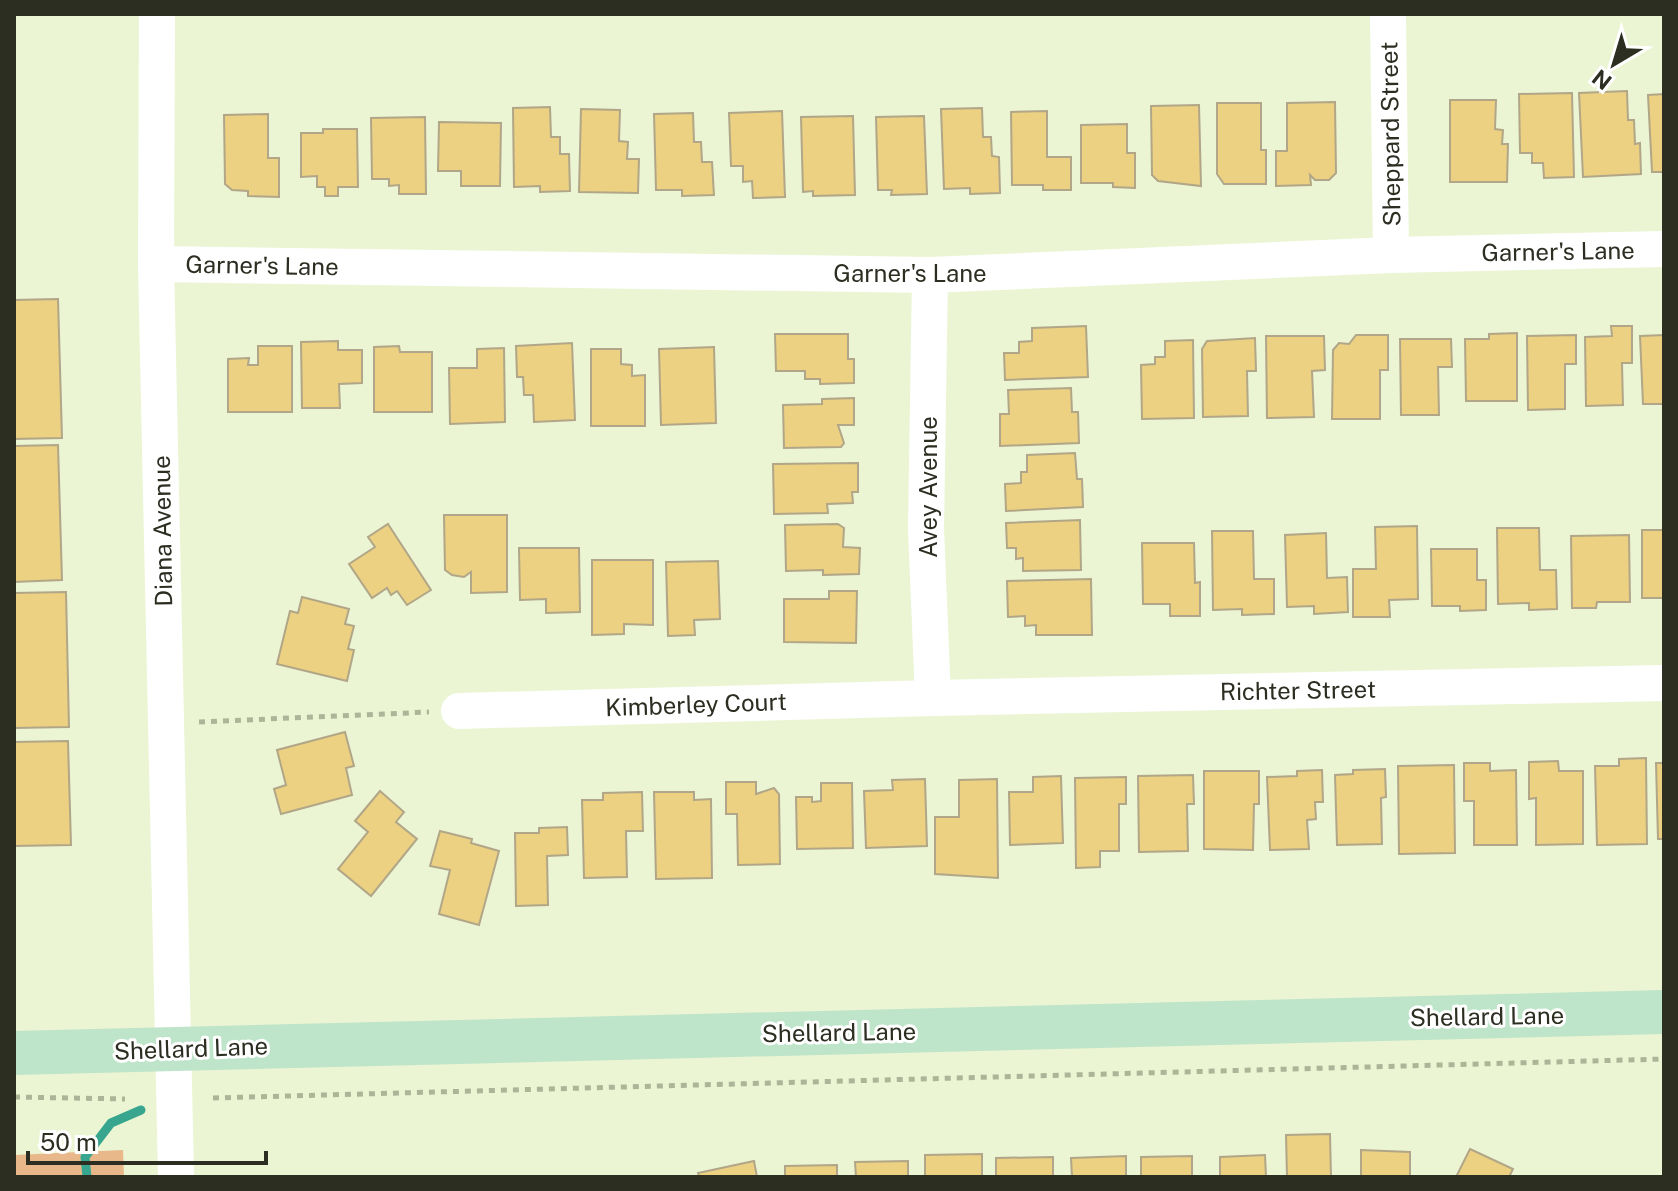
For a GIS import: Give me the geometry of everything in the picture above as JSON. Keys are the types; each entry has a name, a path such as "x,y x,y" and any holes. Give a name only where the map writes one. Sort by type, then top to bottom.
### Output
{"main road":[{"name":"Shellard Lane","path":"14,1053 1664,1012"}],"street":[{"name":"Diana Avenue","path":"157,14 156,264 176,1177"},
{"name":"Sheppard Street","path":"1388,14 1391,255"},
{"name":"Garner's Lane","path":"156,264 930,275 1391,255 1664,249"},
{"name":"Avey Avenue","path":"930,275 926,529 933,698"},
{"name":"Richter Street","path":"933,698 1664,683"},
{"name":"Kimberley Court","path":"459,711 933,698"}],"path":[{"path":"166,724 459,711"},
{"path":"213,1098 1664,1059"},
{"path":"14,1097 125,1099"}],"shaded area":[{"path":"123,1150 124,1177 14,1177 14,1155"}],"building":[{"path":"1627,91 1628,120 1634,120 1635,144 1640,143 1641,174 1583,177 1579,93"},
{"path":"1572,93 1574,177 1544,178 1543,163 1532,163 1532,153 1520,153 1519,94"},
{"path":"1664,94 1664,172 1652,172 1648,95"},
{"path":"1450,100 1496,100 1495,129 1503,130 1502,144 1508,144 1507,182 1450,182"},
{"path":"1335,102 1336,173 1329,180 1315,180 1310,175 1311,185 1276,186 1276,151 1287,151 1287,103"},
{"path":"1217,103 1261,103 1261,150 1266,150 1266,184 1224,184 1217,174"},
{"path":"1199,105 1201,186 1158,181 1152,175 1151,106"},
{"path":"550,107 551,137 560,137 560,154 569,154 570,191 540,192 540,186 514,187 513,108"},
{"path":"982,108 983,137 991,137 992,156 999,157 1000,193 970,194 970,188 944,189 941,109"},
{"path":"581,109 620,110 619,141 628,142 627,159 639,159 638,193 579,192"},
{"path":"782,111 785,197 753,198 752,181 743,182 743,166 731,166 729,113"},
{"path":"1047,111 1047,157 1071,157 1071,190 1043,190 1043,185 1012,185 1011,112"},
{"path":"693,113 694,142 701,142 702,162 712,162 714,195 682,196 682,190 656,190 654,114"},
{"path":"268,114 268,158 279,158 279,197 248,196 248,191 232,190 225,184 224,115"},
{"path":"853,116 855,195 813,196 813,191 803,192 801,117"},
{"path":"924,116 927,194 891,195 892,190 878,190 876,117"},
{"path":"425,117 426,194 399,194 399,185 389,186 389,179 372,179 371,118"},
{"path":"439,122 501,123 500,186 461,186 461,171 438,171"},
{"path":"1127,124 1127,153 1135,153 1135,188 1113,187 1113,183 1081,183 1081,125"},
{"path":"323,129 357,129 358,187 338,187 338,196 325,196 325,187 317,187 317,176 301,177 301,133 323,133"},
{"path":"58,299 62,438 14,439 14,300"},
{"path":"1086,326 1088,377 1005,380 1004,353 1019,353 1019,342 1032,341 1032,328"},
{"path":"1611,326 1632,326 1632,363 1622,363 1623,405 1586,406 1585,337 1612,336"},
{"path":"1517,333 1517,401 1466,401 1465,339 1489,339 1489,334"},
{"path":"775,334 848,334 848,359 854,359 854,383 820,384 820,379 805,379 805,371 776,371"},
{"path":"1356,335 1388,335 1388,370 1380,370 1380,419 1332,419 1333,350 1339,343 1349,344"},
{"path":"1576,335 1576,364 1565,364 1565,409 1528,410 1527,336"},
{"path":"1664,335 1664,404 1643,404 1640,336"},
{"path":"1266,336 1324,336 1325,370 1312,371 1314,417 1267,418"},
{"path":"1255,338 1256,371 1247,371 1248,416 1203,417 1202,349 1207,341"},
{"path":"1400,339 1451,339 1452,367 1438,367 1439,415 1401,415"},
{"path":"1193,340 1194,418 1142,419 1141,365 1155,364 1155,357 1165,357 1165,341"},
{"path":"338,341 338,350 362,350 362,383 339,384 340,408 302,408 301,342"},
{"path":"572,343 575,420 534,422 533,395 524,395 523,377 517,377 516,346"},
{"path":"258,346 292,346 292,412 228,412 228,359 249,358 248,365 258,365"},
{"path":"399,346 400,352 432,352 432,412 374,412 374,347"},
{"path":"714,347 716,423 661,425 659,349"},
{"path":"504,348 505,422 450,424 449,368 477,368 477,349"},
{"path":"591,349 621,349 621,364 632,365 632,376 645,375 645,426 591,426"},
{"path":"1071,388 1072,412 1078,412 1079,443 1000,446 1000,414 1009,414 1008,390"},
{"path":"854,398 854,425 838,425 844,443 841,447 784,448 783,405 822,404 822,399"},
{"path":"58,445 62,580 14,582 14,446"},
{"path":"1075,453 1077,479 1082,479 1083,507 1006,511 1005,484 1021,483 1021,472 1027,472 1027,455"},
{"path":"858,463 858,492 852,492 853,503 827,504 828,513 774,514 773,464"},
{"path":"444,515 507,515 507,592 471,593 471,572 464,577 445,570"},
{"path":"1080,520 1081,570 1023,571 1023,558 1016,559 1016,548 1007,548 1006,523"},
{"path":"388,524 431,590 407,605 397,591 391,595 387,588 372,598 349,564 375,547 368,537"},
{"path":"838,524 844,528 843,547 860,548 859,574 823,575 823,570 786,571 785,525"},
{"path":"1417,526 1418,599 1389,600 1390,617 1353,617 1353,569 1376,569 1375,527"},
{"path":"1497,528 1539,528 1540,570 1556,570 1557,609 1529,610 1529,603 1498,604"},
{"path":"1642,530 1664,530 1664,598 1642,598"},
{"path":"1212,531 1253,531 1254,579 1274,579 1274,614 1242,615 1242,609 1213,610"},
{"path":"1326,533 1327,578 1347,577 1348,612 1314,614 1314,606 1287,607 1285,535"},
{"path":"1629,535 1630,602 1597,602 1596,608 1572,608 1571,536"},
{"path":"1142,543 1194,543 1195,583 1200,582 1200,616 1170,616 1170,604 1143,604"},
{"path":"519,548 579,548 580,612 546,613 546,599 520,600"},
{"path":"1431,549 1477,549 1477,580 1486,580 1486,610 1460,611 1460,606 1432,606"},
{"path":"592,560 653,560 653,625 624,624 624,634 592,635"},
{"path":"718,561 720,619 694,620 695,635 668,636 666,562"},
{"path":"1091,579 1092,635 1036,635 1036,625 1025,626 1025,616 1008,617 1007,581"},
{"path":"829,591 857,591 856,643 784,642 784,599 829,599"},
{"path":"66,592 69,727 14,728 14,593"},
{"path":"302,597 349,609 345,624 354,626 348,649 354,650 347,681 277,664 290,611 298,613"},
{"path":"345,732 354,766 346,768 352,795 281,814 274,789 286,785 277,750"},
{"path":"68,741 71,845 14,846 14,742"},
{"path":"1646,758 1647,844 1597,845 1595,766 1619,766 1619,759"},
{"path":"1558,761 1559,771 1583,771 1583,844 1536,845 1536,798 1529,799 1529,762"},
{"path":"1464,763 1490,763 1490,771 1516,770 1517,845 1474,845 1474,801 1464,801"},
{"path":"1656,763 1664,763 1664,839 1658,839"},
{"path":"1454,765 1455,853 1399,854 1398,766"},
{"path":"1385,769 1386,797 1381,798 1382,844 1337,845 1335,775 1353,774 1353,770"},
{"path":"1322,770 1323,802 1315,802 1316,819 1307,820 1309,849 1270,850 1267,777 1297,776 1297,771"},
{"path":"1204,771 1259,771 1259,804 1254,804 1253,850 1204,849"},
{"path":"1193,775 1194,804 1187,804 1188,851 1139,852 1138,776"},
{"path":"1061,776 1063,843 1010,845 1009,792 1033,792 1033,777"},
{"path":"1126,777 1126,804 1119,804 1119,851 1100,851 1100,867 1076,868 1075,778"},
{"path":"925,779 927,846 866,848 864,791 893,790 892,780"},
{"path":"997,779 998,878 935,874 935,817 959,817 959,780"},
{"path":"726,782 756,782 756,794 774,788 779,794 780,864 738,865 737,814 726,814"},
{"path":"821,783 852,783 853,848 797,849 796,797 812,797 812,802 821,801"},
{"path":"380,791 404,812 396,822 417,839 371,896 338,869 368,832 355,821"},
{"path":"642,792 643,831 626,831 627,877 584,878 582,800 603,800 603,793"},
{"path":"654,792 694,792 694,800 711,799 712,878 656,879"},
{"path":"567,827 568,855 547,856 548,905 516,906 515,833 539,833 539,828"},
{"path":"440,831 472,839 471,843 499,851 479,925 439,914 450,870 430,866"},
{"path":"1330,1134 1331,1177 1287,1177 1286,1135"},
{"path":"1470,1149 1513,1169 1509,1177 1456,1177"},
{"path":"1361,1150 1410,1152 1410,1177 1361,1177"},
{"path":"982,1154 982,1177 925,1177 925,1155"},
{"path":"1265,1155 1266,1177 1220,1177 1220,1157"},
{"path":"1126,1156 1126,1177 1072,1177 1071,1158"},
{"path":"1192,1156 1192,1177 1141,1177 1141,1157"},
{"path":"1053,1157 1053,1177 996,1177 996,1158"},
{"path":"754,1161 757,1177 699,1177 698,1173"},
{"path":"908,1161 908,1177 856,1177 855,1162"},
{"path":"837,1165 837,1177 785,1177 785,1166"}],"waterway":[{"path":"87,1177 85,1157 111,1123 141,1110"}]}
